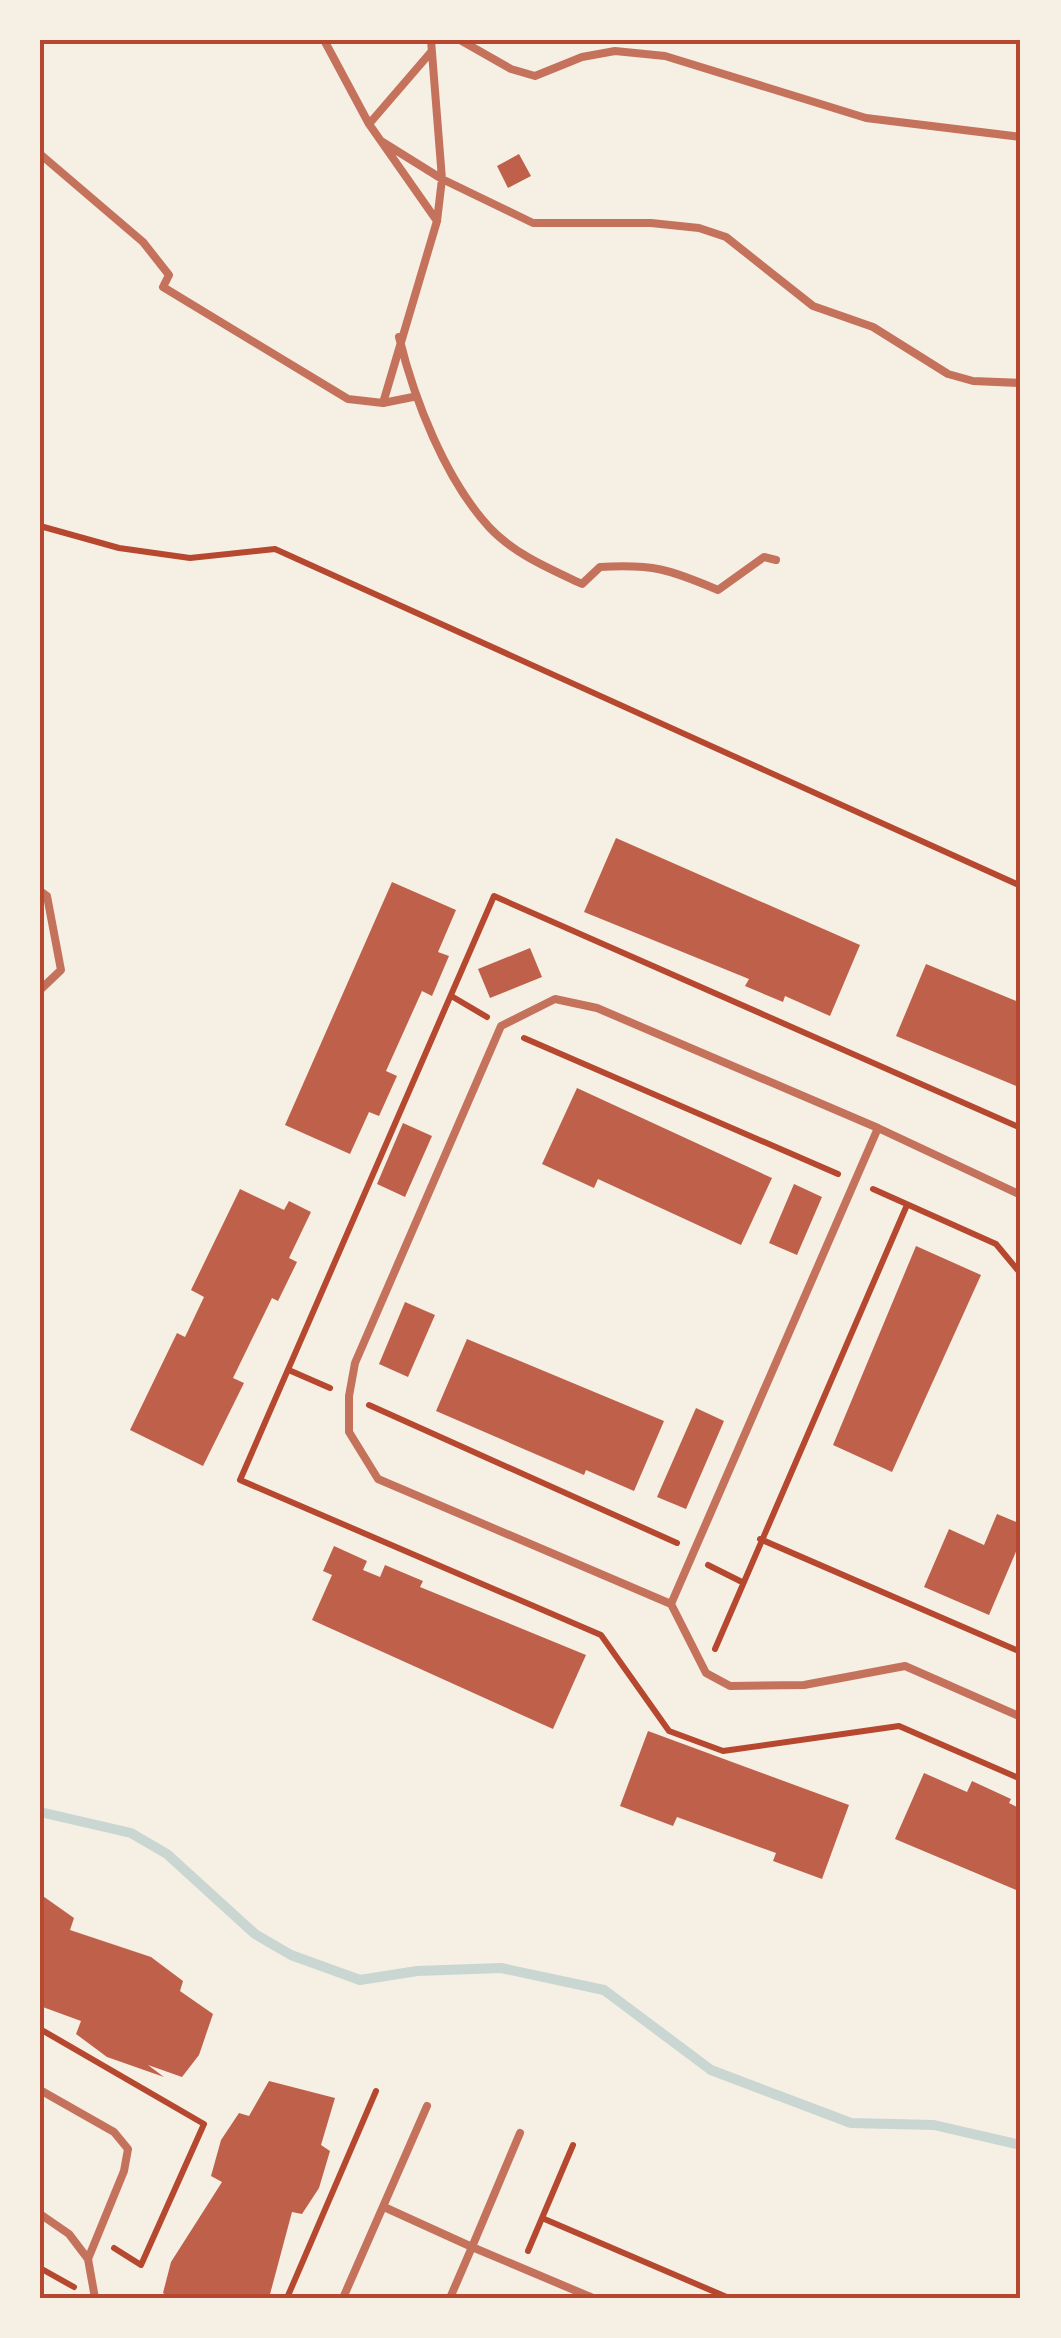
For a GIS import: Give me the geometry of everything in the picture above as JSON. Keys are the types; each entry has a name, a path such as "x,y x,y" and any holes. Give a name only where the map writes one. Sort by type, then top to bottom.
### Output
{"lane":[{"path":"324,40 369,124 437,221"},
{"path":"383,402 437,221 442,179 430,40"},
{"path":"460,40 510,69 535,76 582,57 635,52 664,56 866,118 1021,137"},
{"path":"369,124 431,52"},
{"path":"381,141 442,179 533,223 651,224 699,228 726,238 813,306 873,326 948,374 972,381 1021,383"},
{"path":"40,154 143,242 168,276 163,287 348,398 383,402 413,397"},
{"path":"399,338 413,397 489,528 533,562 582,584 600,568 664,567 718,590 764,557 776,560"},
{"path":"40,891 47,896 61,970 40,990"},
{"path":"1021,1195 878,1128 597,1008 555,999 501,1026 355,1363 348,1396 349,1432 378,1478 671,1604 706,1673 730,1686 804,1685 905,1666 1021,1717"},
{"path":"671,1604 878,1128"},
{"path":"40,2090 114,2132 128,2149 124,2170 88,2259"},
{"path":"343,2298 427,2106"},
{"path":"450,2298 520,2133"},
{"path":"384,2206 594,2298"},
{"path":"40,2214 69,2234 88,2259 94,2298"}],"path":[{"path":"40,526 119,548 190,558 275,549 1021,886"},
{"path":"1021,1128 494,896 291,1371 240,1480 601,1636 669,1731 723,1751 899,1726 1021,1779"},
{"path":"453,997 501,1026 996,1244 1021,1274"},
{"path":"706,1673 760,1539 907,1205"},
{"path":"291,1371 669,1538 742,1582"},
{"path":"760,1539 1021,1652"},
{"path":"286,2298 376,2091"},
{"path":"522,2267 573,2145"},
{"path":"542,2218 729,2298"},
{"path":"40,2268 80,2290"}],"building":[{"path":"519,154 531,176 508,188 497,166"},
{"path":"616,838 860,945 830,1016 785,996 783,1002 745,986 749,979 584,912"},
{"path":"392,882 456,910 438,952 449,956 432,996 422,991 386,1071 397,1076 379,1116 369,1112 350,1154 285,1125"},
{"path":"530,948 542,977 490,998 478,969"},
{"path":"926,964 1021,1003 1021,1088 896,1036"},
{"path":"577,1088 772,1178 741,1245 598,1179 594,1188 542,1164"},
{"path":"403,1123 432,1136 405,1197 377,1184"},
{"path":"794,1184 822,1197 797,1255 769,1243"},
{"path":"240,1189 284,1210 289,1201 311,1212 289,1258 297,1262 278,1301 272,1298 233,1378 244,1383 203,1466 130,1430 177,1333 185,1337 204,1297 191,1290"},
{"path":"916,1246 981,1275 892,1472 833,1445"},
{"path":"405,1302 435,1315 408,1377 379,1364"},
{"path":"467,1339 664,1421 634,1491 586,1470 584,1475 436,1411"},
{"path":"696,1408 724,1421 686,1509 657,1497"},
{"path":"997,1514 1021,1524 1021,1540 989,1615 924,1587 949,1529 984,1545"},
{"path":"334,1546 367,1561 363,1570 380,1577 385,1565 423,1581 420,1587 586,1655 553,1729 312,1620 332,1575 323,1571"},
{"path":"648,1731 849,1805 822,1879 773,1861 776,1853 677,1817 673,1826 620,1806"},
{"path":"924,1773 967,1792 972,1781 1011,1799 1009,1803 1021,1809 1021,1892 895,1839"},
{"path":"40,1894 74,1918 70,1930 151,1957 183,1981 180,1991 213,2014 199,2055 182,2077 148,2065 164,2077 107,2057 76,2034 81,2021 40,2006"},
{"path":"269,2081 335,2098 321,2145 330,2151 319,2188 302,2214 292,2212 269,2298 171,2298 163,2293 171,2262 222,2182 211,2176 221,2140 239,2113 249,2116"}],"waterway":[{"path":"40,1812 131,1833 167,1854 255,1934 291,1955 360,1980 417,1971 501,1968 604,1990 711,2070 851,2123 934,2125 1021,2145"}]}
